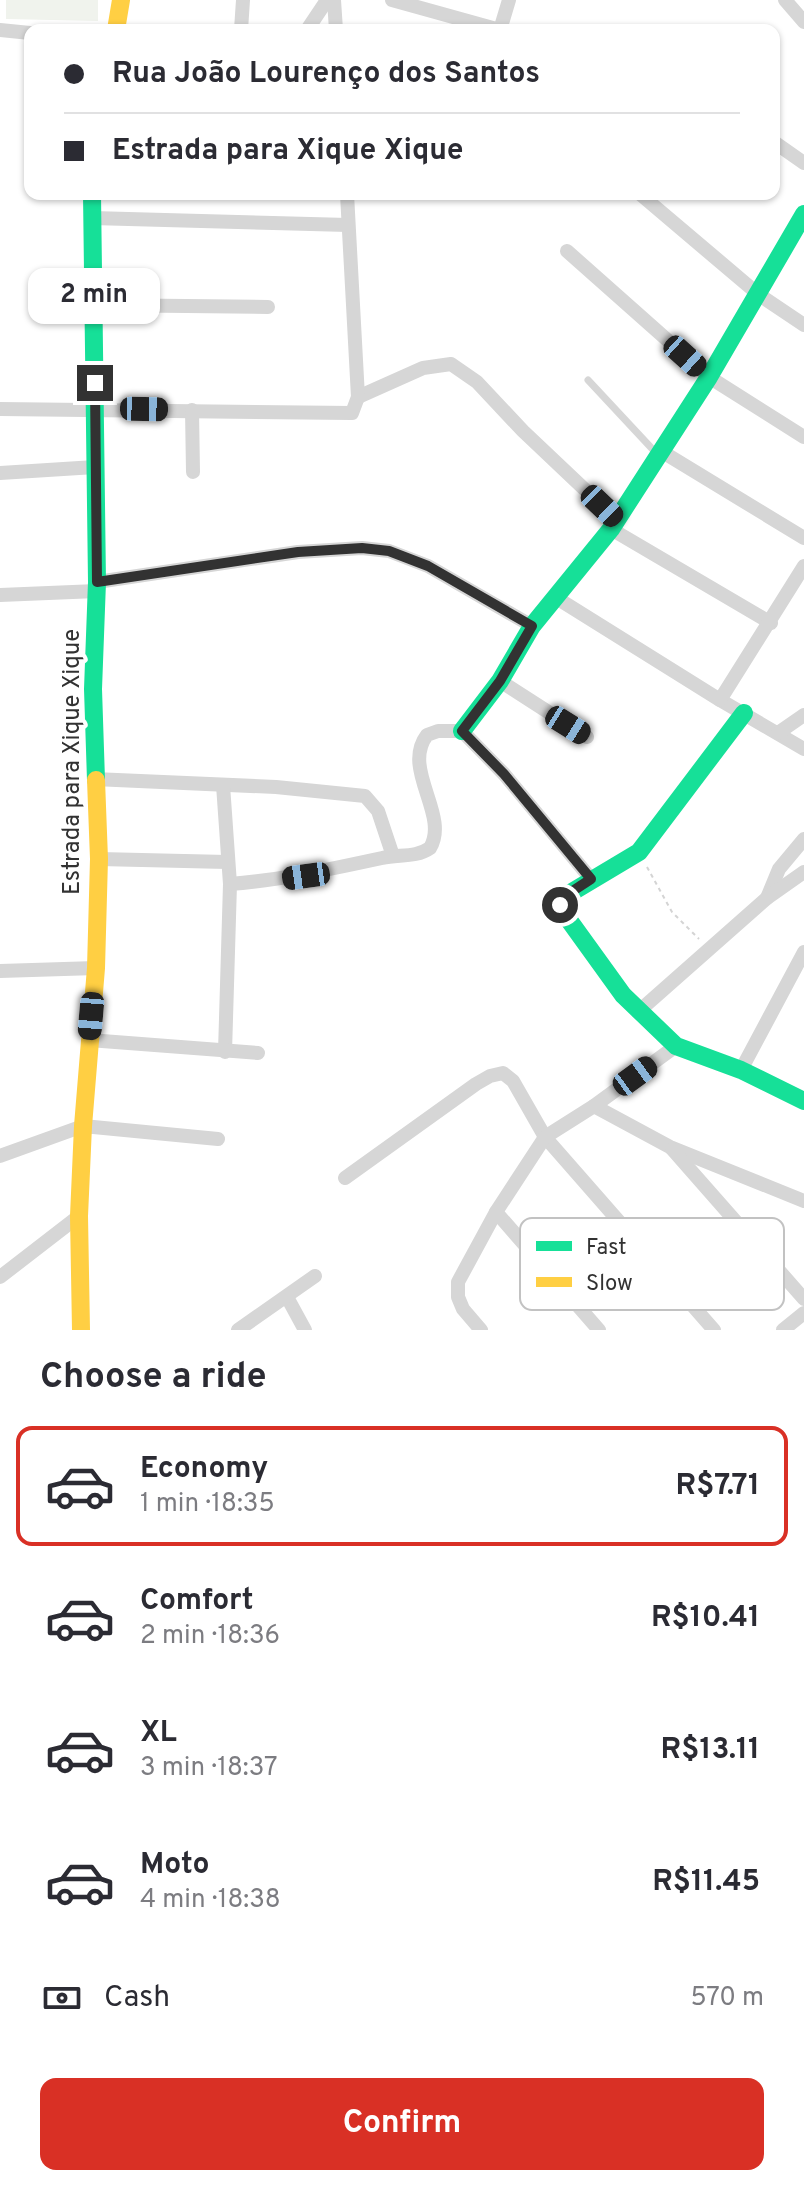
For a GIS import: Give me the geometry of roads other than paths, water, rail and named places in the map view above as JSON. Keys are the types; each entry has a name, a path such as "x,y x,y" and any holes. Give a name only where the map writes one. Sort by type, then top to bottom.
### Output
{"street":[{"path":"117,24 121,0"},
{"path":"241,24 243,0"},
{"path":"311,24 327,0"},
{"path":"334,0 336,24"},
{"path":"392,0 478,24"},
{"path":"502,24 509,0"},
{"path":"785,0 804,22"},
{"path":"0,30 24,32"},
{"path":"780,146 804,163"},
{"name":"Estrada para Xique Xique","path":"81,1330 79,1216 96,968 99,859 93,689 97,587 92,200"},
{"path":"0,409 350,414 356,407 358,397 347,200"},
{"path":"647,200 758,294 804,325"},
{"path":"92,218 348,225"},
{"path":"230,884 306,876 425,851 434,842 435,830 421,769 422,741 432,733 462,731 500,681 532,626 614,525 709,377 802,222"},
{"path":"567,251 709,377 804,437"},
{"path":"93,305 268,307"},
{"path":"358,397 423,368 451,364 477,382 614,525 771,623"},
{"path":"192,410 193,472"},
{"path":"660,453 804,538"},
{"path":"0,473 95,467"},
{"path":"0,595 97,587 298,552 362,548 389,551 428,566 532,626"},
{"path":"720,700 804,566"},
{"path":"555,597 804,749"},
{"path":"500,681 587,737"},
{"path":"744,713 639,852 560,900 566,916 623,995 676,1046 741,1070 804,1101"},
{"path":"778,733 804,715"},
{"path":"462,731 504,774 591,879"},
{"path":"94,779 276,787 365,796 378,811 393,856"},
{"path":"223,785 230,884 225,1052"},
{"path":"767,898 779,869 804,839"},
{"path":"99,859 227,862"},
{"path":"638,1012 767,898 804,872"},
{"path":"741,1070 804,952"},
{"path":"0,971 96,968"},
{"path":"89,1040 258,1053"},
{"path":"481,1330 463,1309 458,1297 458,1282 496,1212 545,1137 594,1106 676,1046"},
{"path":"345,1178 476,1084 497,1073 508,1075 513,1081 545,1137 616,1218"},
{"path":"594,1106 670,1147 804,1201"},
{"path":"0,1156 83,1126 218,1139"},
{"path":"670,1147 733,1218"},
{"path":"496,1212 520,1239"},
{"path":"0,1276 79,1216"},
{"path":"238,1330 256,1325 315,1276"},
{"path":"784,1276 804,1299"},
{"path":"287,1297 305,1330"},
{"path":"582,1310 599,1330"},
{"path":"696,1310 714,1330"},
{"path":"783,1330 804,1313"}],"lane":[{"path":"588,380 660,453"}]}
